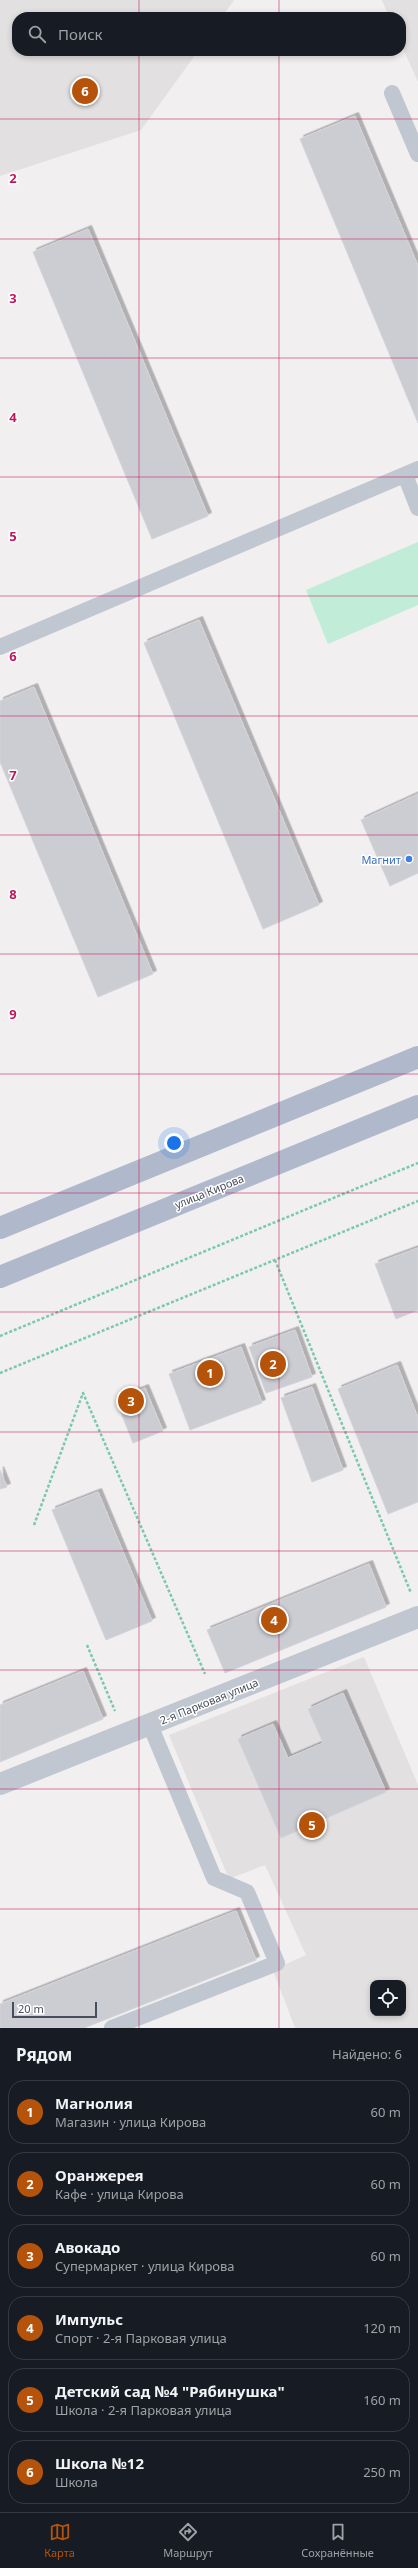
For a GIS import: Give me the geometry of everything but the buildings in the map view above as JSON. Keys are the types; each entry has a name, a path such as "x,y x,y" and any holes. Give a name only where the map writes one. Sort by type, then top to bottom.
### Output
{"main road":[{"path":"0,1228 418,1057"},
{"name":"улица Кирова","path":"0,1277 418,1106"}],"street":[{"name":"2-я Парковая улица","path":"0,1784 418,1617"}],"lane":[{"path":"392,93 418,154"},
{"path":"0,647 411,472 418,508"},
{"path":"112,2028 277,1963 247,1892 214,1878 150,1725"}],"path":[{"path":"0,1336 418,1163"},
{"path":"0,1373 418,1201"},
{"path":"275,1260 412,1596"},
{"path":"34,1525 83,1393 215,1698"},
{"path":"87,1645 125,1734"}],"shaded area":[{"path":"0,0 234,0 226,12 12,12 12,56 194,56 141,130 0,176"},
{"path":"382,0 418,0 418,82 406,55 406,12 387,12"},
{"path":"364,1657 418,1785 418,2028 295,2028 273,1970 306,1955 265,1865 229,1879 169,1735"}],"green space":[{"path":"418,542 418,605 328,644 306,590"}],"place":[{"name":"Школа №12","path":"85,91"},
{"name":"Магнит","path":"409,859"},
{"name":"Оранжерея","path":"273,1364"},
{"name":"Магнолия","path":"210,1373"},
{"name":"Авокадо","path":"131,1401"},
{"name":"Импульс","path":"274,1620"},
{"name":"Детский сад №4 \"Рябинушка\"","path":"312,1825"}]}
